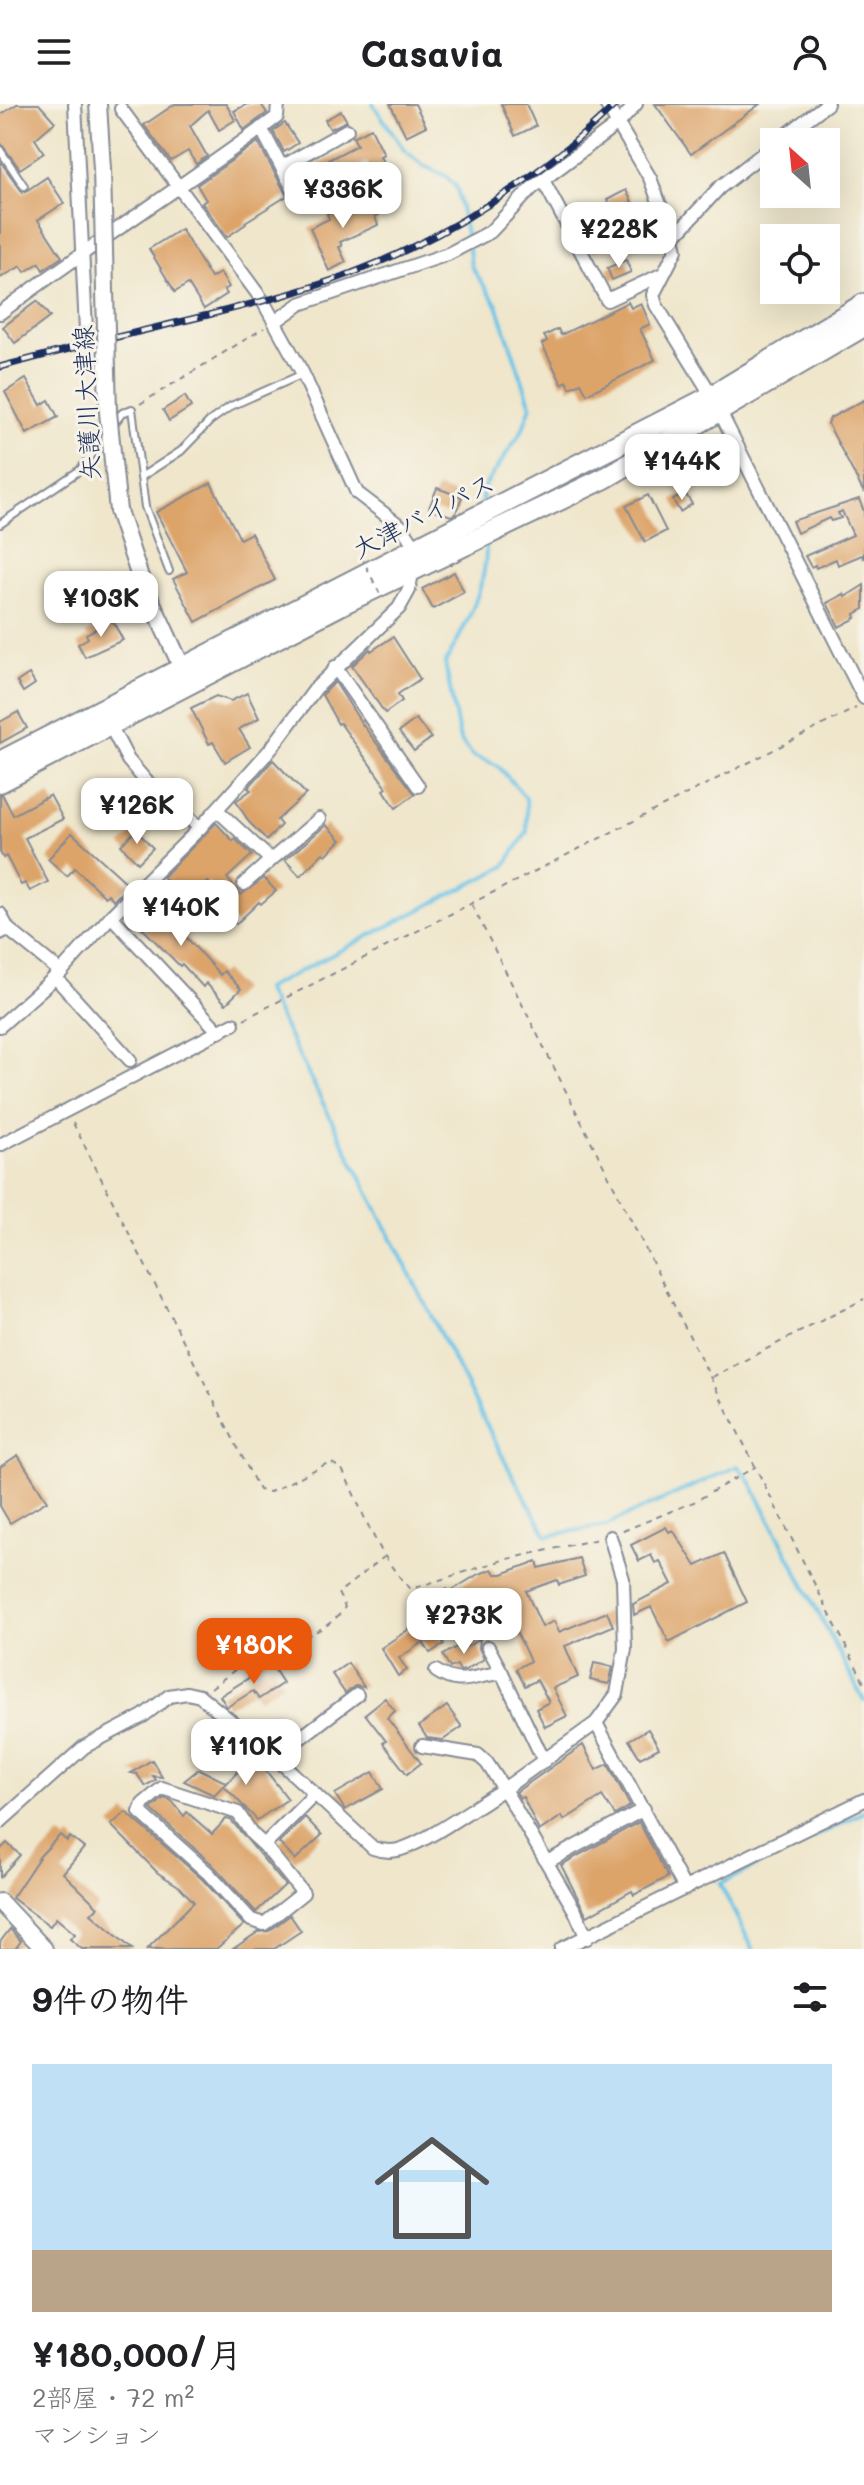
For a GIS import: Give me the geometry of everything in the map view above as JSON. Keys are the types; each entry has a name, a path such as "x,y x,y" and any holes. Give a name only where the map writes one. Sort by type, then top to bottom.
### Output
{"highway":[{"name":"大津バイパス","path":"0,762 605,478 864,304"},
{"name":"大津バイパス","path":"0,782 110,725 185,675 416,548 716,404 864,326"}],"main road":[{"name":"矢護川大津線","path":"98,104 108,412 118,511 140,577 185,675"},
{"path":"2,1911 44,1949"}],"street":[{"path":"75,104 86,330"},
{"path":"0,313 83,252 181,188 277,117 278,104"},
{"path":"606,104 650,178 676,250 653,295 656,305 716,404 864,701"},
{"path":"276,321 300,304 448,254 490,232 543,180 619,123 636,104"},
{"path":"796,128 827,104"},
{"path":"0,1026 58,975 111,916 200,828 270,750 316,688 399,608 409,590 416,548 403,528 357,493 276,321 236,262 121,109"},
{"path":"261,128 298,198"},
{"path":"282,167 347,130"},
{"path":"673,238 719,188 760,156"},
{"path":"543,180 607,300 663,274"},
{"path":"335,667 418,786"},
{"path":"110,725 128,760 145,780 200,828"},
{"path":"217,810 271,860"},
{"path":"244,884 319,819"},
{"path":"0,914 4,931 58,975 130,1060"},
{"path":"111,916 219,1032"},
{"path":"0,1145 233,1024"},
{"path":"0,1822 84,1747 143,1716 169,1696 187,1693 200,1696 275,1757 373,1848 384,1852 399,1850 419,1841 504,1789 596,1723 617,1694 625,1649 623,1579 610,1537"},
{"path":"488,1647 544,1761"},
{"path":"436,1671 458,1682 482,1674 502,1673"},
{"path":"275,1757 357,1695"},
{"path":"596,1723 685,1889"},
{"path":"422,1746 478,1755 487,1763 547,1862 587,1938"},
{"path":"162,1788 238,1813 264,1845 303,1893 264,1924 251,1920 208,1873 140,1812 143,1804 162,1788"},
{"path":"264,1845 315,1794"},
{"path":"561,1949 864,1800"},
{"path":"547,1862 644,1809"}],"lane":[{"path":"0,150 24,186"},
{"path":"141,477 181,451 210,421 231,406 303,374"},
{"path":"0,524 80,470 122,413 132,409 145,507 169,571"}],"path":[{"path":"132,409 276,321"},
{"path":"361,556 380,594"},
{"path":"233,1024 472,905 864,701"},
{"path":"472,905 864,1682"},
{"path":"67,1112 259,1490 270,1492 330,1462 342,1469 385,1556 399,1578 411,1589 503,1560 610,1537 696,1501 755,1467"},
{"path":"710,1378 864,1299"},
{"path":"200,1696 255,1656 327,1628 345,1607 338,1593 385,1556"}],"building":[{"path":"17,104 39,104 55,122 35,139 44,153 20,169 0,142 0,115"},
{"path":"175,104 226,104 235,120 219,130 208,110 190,126 207,156 196,164 188,151 171,161 144,125"},
{"path":"247,104 261,104 267,113 244,130 234,111"},
{"path":"390,104 415,104 426,126 406,136"},
{"path":"501,104 526,104 536,126 515,136"},
{"path":"655,104 760,104 691,154"},
{"path":"341,111 347,121 330,129 325,120"},
{"path":"285,123 298,143 284,152 273,131"},
{"path":"371,128 384,154 380,156 385,166 371,172 367,162 306,194 297,176 357,145 353,137"},
{"path":"258,142 287,196 227,237 202,203 206,200 197,185"},
{"path":"0,161 23,193 47,177 64,203 38,220 62,257 43,270 39,263 25,272 21,266 0,278"},
{"path":"626,190 632,202 613,212 607,200"},
{"path":"373,198 380,214 375,217 378,225 340,242 346,262 329,271 310,228 329,219 327,213 342,206 344,211"},
{"path":"637,224 645,243 634,249 624,230"},
{"path":"608,227 615,241 594,251 587,237"},
{"path":"181,229 211,278 220,273 229,287 224,290 227,294 204,309 188,284 175,292 149,249"},
{"path":"626,260 631,272 612,280 607,268"},
{"path":"37,301 50,317 15,343 3,327"},
{"path":"628,302 631,308 641,303 650,324 640,329 655,360 587,394 581,383 570,388 567,381 562,384 542,344 547,341 544,336 558,329 561,335"},
{"path":"26,379 41,405 49,400 58,417 27,434 5,392"},
{"path":"185,396 191,407 169,421 163,410"},
{"path":"864,400 864,493 828,424 830,418"},
{"path":"211,483 240,539 251,533 275,580 196,622 173,579 187,572 156,512"},
{"path":"437,488 462,497 456,513 451,516 429,508"},
{"path":"685,493 692,504 680,512 673,500"},
{"path":"648,495 666,531 645,542 626,506"},
{"path":"859,499 864,511 864,559 862,555 838,565 836,559 816,568 815,565 811,567 805,556 853,535 842,511 838,513 841,518 831,521 829,518 797,533 792,521"},
{"path":"454,572 464,592 433,609 422,589"},
{"path":"864,585 864,609 855,614 856,618 839,627 827,603 844,594 845,597"},
{"path":"112,620 123,640 85,657 78,644 88,638 86,634"},
{"path":"393,637 420,679 398,694 402,701 385,713 352,666 370,649"},
{"path":"29,674 35,684 23,692 17,682"},
{"path":"335,682 362,724 415,794 396,808 384,790 387,788 338,724 322,695"},
{"path":"247,693 259,718 239,729 250,747 225,762 213,742 209,744 191,708 216,696 231,701"},
{"path":"18,712 27,728 0,743 0,722"},
{"path":"416,719 431,738 414,751 399,732"},
{"path":"273,760 306,794 277,820 281,825 267,840 249,822 236,801 251,790 248,788"},
{"path":"2,794 13,815 50,795 63,819 25,838 48,882 30,891 25,883 21,885 6,856 3,858 0,852"},
{"path":"216,823 252,855 227,878 241,895 264,878 276,891 236,924 220,908 226,903 208,882 196,894 189,885 179,894 163,877"},
{"path":"326,825 341,840 300,876 285,860"},
{"path":"136,830 153,848 138,863 121,845"},
{"path":"72,833 129,885 114,900 108,894 105,897 75,868 67,876 48,859"},
{"path":"147,893 220,975 224,971 241,989 226,1004 206,983 203,987 182,964 180,966 127,913"},
{"path":"18,1455 47,1501 10,1523 0,1506 0,1467"},
{"path":"666,1527 669,1532 673,1530 696,1566 724,1553 747,1602 669,1642 651,1607 634,1615 633,1604 672,1584 660,1561 655,1563 651,1555 639,1561 631,1545"},
{"path":"579,1558 585,1576 559,1585 557,1580 526,1591 542,1627 554,1621 559,1632 607,1612 613,1626 565,1646 578,1677 553,1688 567,1716 545,1727 536,1709 549,1702 537,1680 525,1686 516,1669 530,1661 516,1631 512,1633 507,1623 484,1636 468,1606 432,1625 444,1644 430,1653 423,1642 399,1658 407,1670 398,1676 381,1648 436,1611 429,1598 447,1589 449,1592 477,1575 492,1569 495,1574 502,1574 537,1561 539,1568"},
{"path":"480,1639 479,1648 484,1659 465,1670 460,1671 457,1665 450,1668 443,1655 460,1645 463,1649"},
{"path":"348,1663 364,1687 355,1686 345,1693 332,1674"},
{"path":"594,1663 613,1667 609,1684 590,1680"},
{"path":"271,1664 283,1683 259,1699 253,1691 227,1707 220,1696"},
{"path":"385,1698 395,1711 387,1718 421,1763 407,1774 365,1714"},
{"path":"447,1706 462,1727 443,1740 427,1738 419,1726"},
{"path":"648,1729 659,1748 640,1758 629,1740"},
{"path":"583,1745 596,1770 608,1764 630,1806 615,1815 602,1796 564,1820 562,1816 539,1831 523,1797 520,1798 516,1792"},
{"path":"255,1753 267,1765 264,1768 288,1799 257,1820 224,1786 226,1783 214,1795 184,1781 199,1769 227,1783"},
{"path":"152,1760 162,1777 153,1776 156,1780 145,1786 137,1774 131,1773"},
{"path":"373,1772 383,1789 345,1810 335,1794"},
{"path":"164,1798 172,1801 184,1816 187,1812 212,1834 226,1819 231,1820 285,1885 256,1912 214,1866 151,1809"},
{"path":"126,1812 202,1879 244,1925 216,1949 147,1949 194,1902 180,1887 158,1873 111,1825"},
{"path":"305,1817 322,1835 295,1860 279,1843"},
{"path":"639,1822 668,1877 634,1895 632,1891 587,1916 561,1865"},
{"path":"60,1835 67,1841 70,1837 84,1848 63,1873 98,1907 91,1914 132,1949 82,1949 70,1939 75,1934 56,1918 50,1926 12,1898 40,1856"},
{"path":"7,1843 20,1855 0,1877 0,1850"},
{"path":"290,1915 301,1931 274,1949 233,1949 258,1932 269,1931"},
{"path":"10,1929 21,1941 15,1949 0,1949 0,1942"}],"waterway":[{"path":"373,104 405,151 424,166 446,176 457,188 467,239"},
{"path":"469,248 471,266 497,305 531,406 522,431 482,490 483,508"},
{"path":"486,544 479,590 445,663 460,740 473,756 497,765 526,798 527,832 504,867 265,989 507,1465 547,1536 606,1525 738,1466 750,1481 864,1701"},
{"path":"753,1949 720,1884 864,1812"}],"railway":[{"path":"0,367 277,297 333,280 388,258 458,223 526,180 616,104"}]}
